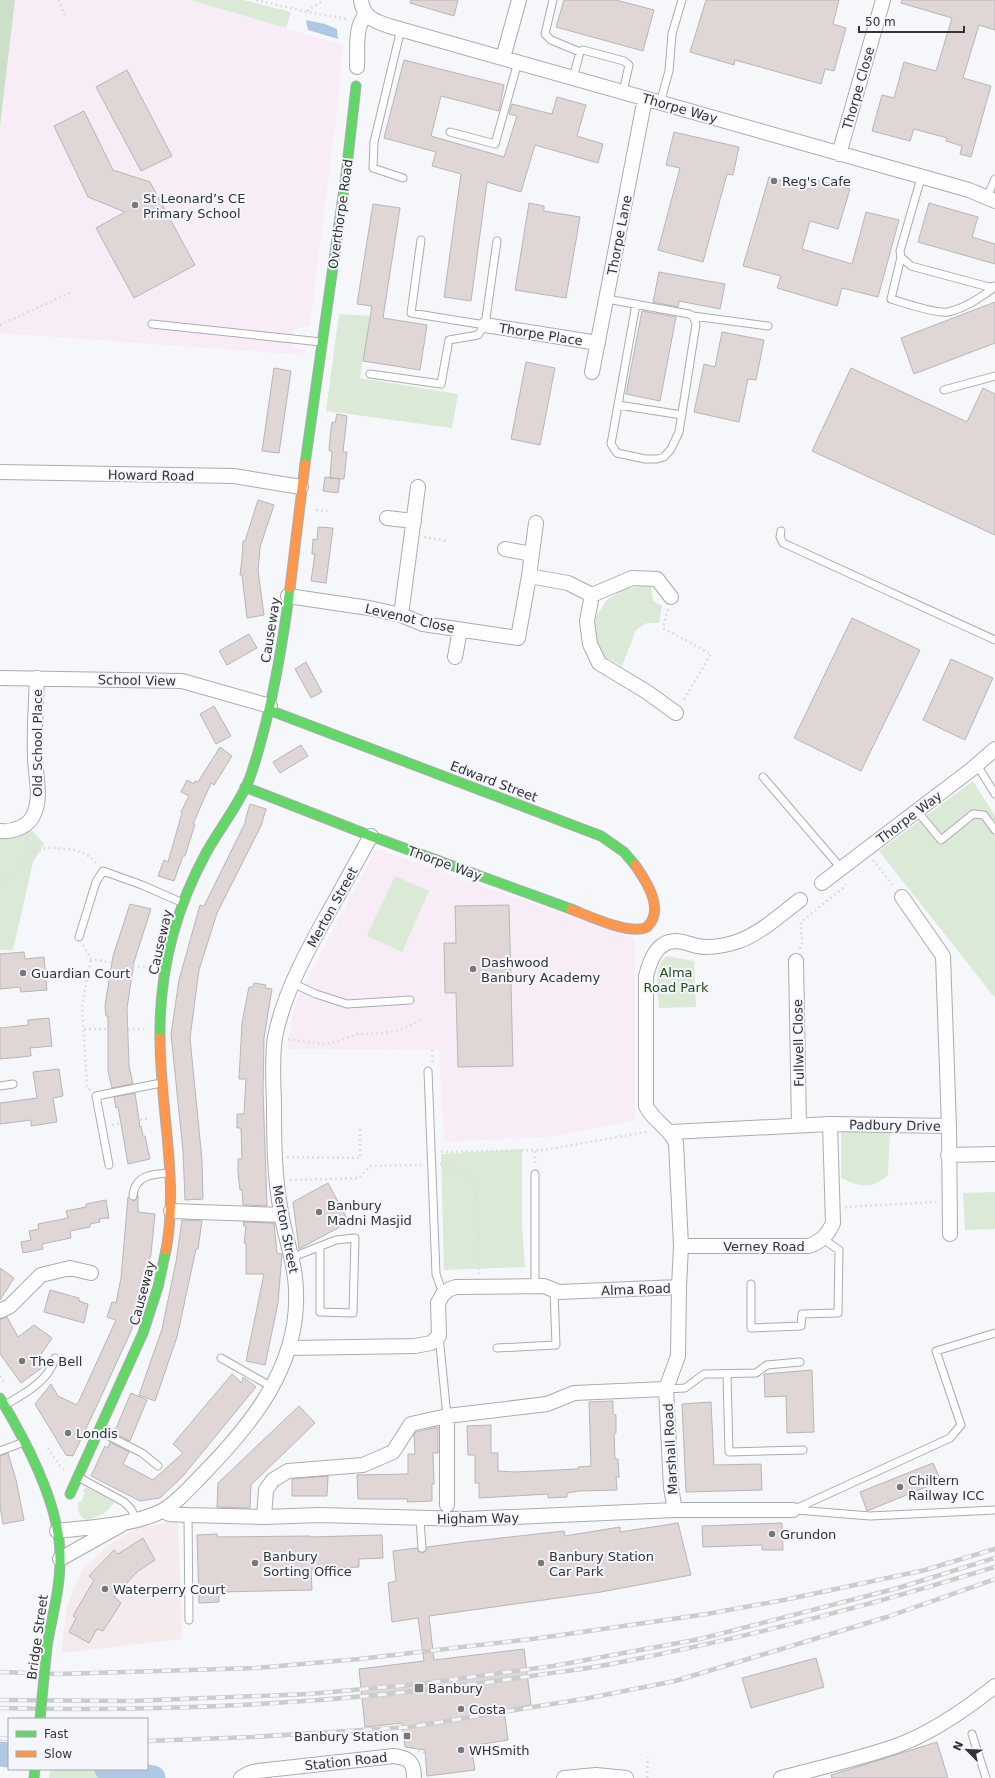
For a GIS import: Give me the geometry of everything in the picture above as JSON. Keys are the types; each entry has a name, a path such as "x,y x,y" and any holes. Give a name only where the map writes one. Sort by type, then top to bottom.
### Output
{"street":[{"path":"357,67 363,18 360,0"},
{"path":"502,58 519,0"},
{"name":"Thorpe Close","path":"839,154 883,0"},
{"name":"Thorpe Way","path":"363,18 921,178 969,190 991,199"},
{"name":"Overthorpe Road","path":"321,342 346,174 356,86"},
{"name":"Thorpe Lane","path":"592,372 645,98"},
{"name":"Thorpe Place","path":"485,325 598,343"},
{"name":"Causeway","path":"70,1494 139,1346 148,1321 167,1248 171,1211 161,1083 160,1028 165,970 171,938 183,903 205,855 245,787 255,764 270,708 288,596 321,342"},
{"name":"Howard Road","path":"0,472 234,476 301,487"},
{"path":"401,615 418,487"},
{"path":"388,518 413,528"},
{"name":"Levenot Close","path":"288,596 369,608 401,615 423,624 518,638 536,524"},
{"path":"505,549 532,554"},
{"path":"529,576 568,583 592,595 632,578 657,579 671,597"},
{"path":"592,595 587,621 590,644 599,664 647,692 676,713"},
{"path":"455,657 460,630"},
{"name":"School View","path":"0,678 182,681 270,708"},
{"name":"Old School Place","path":"0,831 9,832 19,828 28,823 34,815 38,796 35,757 37,678"},
{"name":"Edward Street","path":"270,708 600,836 630,857 647,884 655,908 652,922 647,928"},
{"name":"Thorpe Way","path":"822,883 841,868 870,855 917,811 977,765 995,748"},
{"name":"Thorpe Way","path":"245,787 371,836 614,925 639,930 647,928"},
{"name":"Merton Street","path":"57,1531 130,1521 164,1510 174,1504 246,1427 272,1387 284,1364 290,1348 296,1293 293,1257 281,1215 276,1180 273,1081 275,1038 292,983 318,932 371,836"},
{"name":"Padbury Drive","path":"671,1132 830,1124 949,1126 943,956 902,897"},
{"path":"671,1132 650,1114 646,1106 646,976 651,956 662,945 675,941 706,947 722,946 739,941 754,933 800,900"},
{"name":"Fullwell Close","path":"796,961 799,1125"},
{"name":"Verney Road","path":"681,1246 809,1246 817,1243 829,1233 833,1223 830,1124"},
{"path":"949,1126 948,1155 950,1234"},
{"name":"Alma Road","path":"443,1294 456,1286 544,1286 559,1292 679,1287 681,1246 676,1143 671,1132"},
{"path":"948,1155 995,1154"},
{"path":"171,1211 281,1215"},
{"path":"0,1311 10,1306 41,1275 70,1268 91,1273"},
{"path":"666,1389 678,1356 679,1287"},
{"path":"290,1348 415,1346 431,1343 439,1336 438,1303 443,1294"},
{"name":"Marshall Road","path":"264,1517 266,1490 273,1480 288,1471 363,1465 393,1452 411,1424 447,1416 547,1404 564,1400 574,1393 666,1389 671,1488 674,1510"},
{"name":"Bridge Street","path":"2,1401 26,1442 41,1478 60,1542 59,1580 47,1646 40,1718"},
{"path":"447,1416 447,1505"},
{"name":"Higham Way","path":"164,1510 169,1514 188,1516 264,1517 320,1515 420,1519 465,1519 674,1510 793,1510"},
{"name":"Merton Street","path":"60,1559 130,1521"},
{"path":"781,1778 897,1746 957,1714 995,1686"},
{"name":"Station Road","path":"241,1778 249,1773 258,1771 394,1756 401,1757 412,1763 414,1768 414,1778"},
{"path":"564,1778 596,1775 626,1778"}],"lane":[{"path":"553,0 545,30 547,38 580,52 584,50 628,62 623,92"},
{"path":"660,103 669,71 672,34 682,0"},
{"path":"401,30 374,142 373,168 403,178"},
{"path":"573,78 580,52"},
{"path":"450,132 495,144 518,62"},
{"path":"921,178 900,251 901,257 891,299 928,310 947,312 973,302 995,287"},
{"path":"991,199 995,178"},
{"name":"Thorpe Place","path":"420,240 411,313 485,325 497,241"},
{"path":"901,257 910,266 989,287 995,287"},
{"path":"607,299 693,316 768,326"},
{"path":"636,304 611,444 613,450 617,453 645,459 657,459 664,457 676,442 682,415 696,324 693,316"},
{"path":"152,324 321,342"},
{"path":"370,374 441,384 449,340 478,335 485,325"},
{"path":"944,390 995,376"},
{"path":"618,405 682,415"},
{"path":"781,531 780,537 783,543 995,640"},
{"path":"977,765 995,794"},
{"path":"763,777 841,868"},
{"path":"917,811 941,840 973,814 984,815 995,830"},
{"path":"79,937 96,882 103,871"},
{"name":"Causeway","path":"103,871 142,885 183,903"},
{"path":"292,983 316,994 347,1004 410,1000"},
{"path":"428,1071 436,1274 443,1294"},
{"path":"109,1165 96,1096 161,1083"},
{"path":"0,1086 13,1084"},
{"path":"133,1196 138,1182 143,1177 148,1174 169,1173"},
{"path":"535,1174 535,1286"},
{"path":"293,1257 336,1240 355,1238 353,1313 320,1312 320,1247"},
{"path":"750,1284 751,1328 801,1326 802,1314 838,1313 839,1250 823,1238"},
{"path":"497,1348 556,1345 554,1290"},
{"path":"793,1510 950,1438 961,1425 936,1351 995,1333"},
{"path":"439,1336 447,1416"},
{"path":"2,1401 28,1392 52,1369 55,1358"},
{"path":"221,1358 272,1387"},
{"name":"Marshall Road","path":"666,1389 685,1388 704,1374 756,1373 767,1365 800,1362"},
{"path":"727,1374 729,1452 803,1450"},
{"path":"99,1431 142,1453 158,1466"},
{"path":"0,1451 26,1442"},
{"path":"78,1477 124,1502 131,1509 130,1521"},
{"path":"793,1510 870,1516 995,1510"},
{"path":"188,1516 189,1620"},
{"path":"420,1519 422,1548"},
{"path":"972,1734 986,1778"}],"path":[{"path":"58,0 66,17"},
{"path":"256,0 307,12 363,18"},
{"path":"307,12 324,0"},
{"path":"0,325 72,292"},
{"path":"413,528 447,541"},
{"path":"671,597 663,628 710,654 676,713"},
{"path":"0,882 10,876 36,853 46,848 79,850 91,858 103,871"},
{"path":"868,865 870,855"},
{"path":"870,855 902,897"},
{"path":"796,961 802,944 801,922 843,888 843,885 849,880"},
{"path":"79,937 91,958 82,1005 87,1088 96,1096"},
{"path":"91,958 113,963"},
{"path":"123,964 165,970"},
{"path":"275,1038 323,1044 336,1042 358,1034 384,1033 403,1029 420,1020"},
{"path":"118,1029 160,1028"},
{"path":"84,1029 108,1029"},
{"path":"431,1152 535,1151 646,1132 657,1121"},
{"path":"275,1156 360,1158 360,1126"},
{"path":"535,1151 535,1174"},
{"path":"276,1180 359,1178 370,1166 448,1164 466,1175 476,1187 478,1213 479,1286"},
{"path":"833,1208 950,1202"},
{"path":"46,1446 60,1466 78,1477"},
{"path":"647,1778 648,1757"}],"shaded area":[{"path":"15,0 190,0 343,45 337,112 310,325 294,330 292,347 305,350 306,355 0,333 0,126"},
{"name":"Dashwood Banbury Academy","path":"376,849 635,939 635,1121 547,1137 444,1142 439,1050 287,1049 296,1000"},
{"path":"178,1521 182,1639 61,1653 67,1606 83,1568 109,1545 137,1528"}],"green space":[{"path":"0,0 15,0 0,126"},
{"path":"190,0 243,0 291,12 286,28"},
{"path":"339,314 370,316 360,378 458,394 452,428 326,411"},
{"path":"641,586 651,587 653,601 662,606 659,623 647,623 636,630 622,666 603,656 594,636 596,617 606,601 623,589"},
{"path":"973,781 995,816 995,998 879,851"},
{"path":"30,828 44,844 33,862 13,950 0,950 0,835"},
{"path":"395,876 429,891 402,952 367,936"},
{"name":"Alma Road Park","path":"667,956 694,961 696,1007 659,1008 657,980 659,966 662,960"},
{"path":"841,1131 890,1131 888,1175 876,1183 865,1186 841,1178"},
{"path":"522,1149 522,1224 525,1267 444,1270 441,1154"},
{"path":"995,1192 995,1229 965,1230 963,1193"},
{"path":"86,1487 114,1502 109,1509 102,1514 86,1520 80,1515 78,1510 78,1502 81,1502 85,1492 82,1491"},
{"path":"50,1770 96,1770 137,1778 49,1778"}],"water":[{"path":"306,20 325,24 337,29 338,39 308,30"}],"building":[{"path":"411,0 458,0 454,16 410,3"},
{"path":"564,0 616,0 654,10 643,51 556,27"},
{"path":"706,0 839,0 833,24 846,28 834,71 825,69 821,84 735,60 734,65 690,52"},
{"path":"902,0 995,0 995,30 979,25 963,78 991,86 971,157 960,154 962,146 946,141 947,138 914,129 910,141 872,131 882,95 894,98 904,62 936,71 952,18 901,3"},
{"path":"404,60 504,85 499,111 441,96 431,136 504,157 517,116 509,114 512,104 552,114 557,97 586,105 577,136 603,144 598,163 535,145 521,192 487,182 471,301 444,297 461,174 432,166 436,152 384,138"},
{"name":"St Leonard’s CE Primary School","path":"127,70 172,156 141,171 96,87"},
{"name":"St Leonard’s CE Primary School","path":"84,111 113,170 150,182 195,265 134,298 96,228 125,212 88,197 54,126"},
{"path":"674,132 739,147 733,175 727,174 703,262 658,250 680,168 666,165"},
{"path":"769,177 810,189 813,179 850,189 838,229 810,221 802,249 852,264 866,212 899,220 878,297 842,288 837,306 777,288 781,276 743,266"},
{"path":"529,203 544,206 544,211 580,217 566,298 515,290"},
{"path":"929,203 978,217 972,237 995,244 995,264 918,242"},
{"path":"373,204 400,208 383,318 427,325 420,370 363,361 372,306 357,304"},
{"path":"659,272 725,284 720,309 679,301 678,307 653,302"},
{"path":"995,302 995,343 914,374 901,338"},
{"path":"642,311 676,317 660,401 626,394"},
{"path":"722,332 764,340 756,380 748,379 739,422 694,412 704,364 715,367"},
{"path":"526,362 555,368 540,445 511,439"},
{"path":"274,368 291,371 279,453 262,451"},
{"path":"851,368 967,422 983,388 995,394 995,535 812,451"},
{"path":"337,414 347,416 343,452 347,452 344,479 330,478 332,451 329,451 330,438 332,422 335,423"},
{"path":"325,477 340,479 338,493 323,491"},
{"path":"258,500 274,505 260,547 258,571 264,615 247,618 242,575 240,575 243,541 245,541"},
{"path":"318,527 333,528 326,583 311,581 315,554 312,554 313,539 317,540"},
{"path":"852,618 920,650 861,771 794,738"},
{"path":"249,634 257,648 227,665 219,651"},
{"path":"951,659 993,678 965,740 923,720"},
{"path":"306,662 322,692 311,698 295,669"},
{"path":"214,706 231,736 216,744 200,714"},
{"path":"301,745 308,756 280,773 273,762"},
{"path":"220,747 232,756 214,785 211,783 193,824 195,824 185,856 183,856 174,881 158,876 164,860 168,862 182,813 181,812 189,796 181,792 187,780 194,784 195,781 198,782"},
{"path":"250,804 266,809 261,826 217,913 199,970 190,1038 202,1160 203,1199 185,1200 183,1151 171,1034 179,980 200,905 204,906 210,894 246,821"},
{"path":"130,904 151,909 134,962 127,1008 129,1066 133,1084 112,1088 108,1071 108,1016 106,1016 105,1005 113,956"},
{"path":"509,905 513,1066 458,1067 456,993 445,993 444,943 456,943 455,906"},
{"name":"Guardian Court","path":"24,952 25,959 44,957 47,990 21,992 20,987 0,989 0,954"},
{"path":"254,983 266,985 265,988 272,989 264,1038 263,1091 267,1206 243,1205 242,1190 240,1190 238,1172 238,1159 242,1159 241,1128 237,1128 237,1114 244,1114 246,1079 239,1079 242,1023 249,987 253,987"},
{"name":"Guardian Court","path":"49,1018 52,1046 30,1048 31,1056 0,1059 0,1028 28,1025 28,1020"},
{"path":"59,1069 63,1096 53,1098 57,1122 31,1126 31,1120 0,1124 0,1103 37,1098 33,1072"},
{"path":"135,1093 140,1127 141,1126 143,1136 145,1136 150,1159 128,1164 118,1107 116,1108 114,1097"},
{"name":"Banbury Madni Masjid","path":"328,1183 349,1222 299,1249 293,1202"},
{"path":"138,1195 138,1212 155,1214 151,1254 142,1283 146,1284 136,1311 132,1329 99,1401 73,1456 66,1455 35,1404 51,1384 58,1396 77,1405 116,1320 107,1317 112,1302 116,1303 121,1278 128,1197 134,1201"},
{"path":"106,1200 109,1218 99,1219 100,1222 90,1224 90,1227 70,1231 71,1238 42,1244 43,1249 23,1253 21,1242 31,1240 29,1231 39,1229 38,1224 68,1218 66,1211 86,1207 86,1204"},
{"path":"182,1220 202,1221 198,1249 196,1249 177,1337 155,1401 139,1395 162,1329 176,1262"},
{"path":"243,1222 274,1223 277,1253 282,1254 278,1303 265,1365 246,1361 264,1274 246,1274 246,1243 244,1243 246,1226 244,1226"},
{"path":"0,1268 14,1278 0,1300"},
{"path":"50,1290 79,1298 79,1301 88,1304 84,1323 44,1312"},
{"path":"7,1317 18,1337 34,1325 52,1338 38,1359 43,1367 21,1383 0,1354 0,1319"},
{"path":"812,1370 814,1432 787,1433 786,1396 765,1397 764,1374"},
{"path":"232,1374 242,1383 243,1377 256,1387 183,1476 160,1498 140,1501 91,1476 105,1446 108,1448 110,1442 129,1452 123,1464 153,1480 183,1453 173,1444"},
{"path":"131,1393 147,1400 130,1441 114,1433"},
{"path":"613,1401 613,1414 616,1415 616,1433 614,1434 615,1459 618,1459 619,1477 616,1477 617,1490 579,1491 567,1493 567,1497 548,1498 548,1494 479,1498 479,1483 475,1483 475,1455 468,1455 467,1426 491,1425 491,1453 498,1453 498,1471 515,1472 578,1469 578,1467 591,1466 589,1402"},
{"path":"711,1402 714,1465 761,1464 762,1490 686,1492 682,1404"},
{"path":"299,1406 315,1423 251,1485 250,1508 217,1507 218,1483"},
{"path":"438,1427 438,1453 433,1453 434,1484 432,1484 432,1501 407,1502 408,1499 358,1499 357,1475 408,1474 408,1454 415,1454 414,1434 416,1432"},
{"path":"8,1453 16,1480 24,1520 3,1524 0,1506 0,1456"},
{"name":"Chiltern Railway ICC","path":"933,1463 941,1481 867,1511 860,1492"},
{"path":"328,1476 327,1496 292,1496 292,1479"},
{"path":"678,1523 691,1575 601,1592 429,1616 434,1660 524,1649 531,1705 504,1710 508,1740 471,1746 475,1770 427,1776 425,1750 405,1747 402,1723 365,1727 359,1669 424,1661 418,1618 392,1622 388,1583 396,1581 393,1551 417,1548 419,1552 423,1553 426,1551 427,1547 465,1542 564,1531 565,1536 620,1527 620,1532"},
{"path":"782,1523 783,1550 762,1550 762,1545 703,1547 702,1526"},
{"name":"Banbury Sorting Office","path":"217,1534 218,1537 382,1535 383,1558 359,1559 359,1567 311,1569 312,1590 219,1592 219,1602 199,1603 197,1535"},
{"name":"Waterperry Court","path":"143,1538 155,1560 137,1572 114,1597 121,1603 103,1631 97,1629 89,1643 69,1632 76,1618 73,1616 94,1580 89,1576 114,1550 118,1554"},
{"path":"816,1658 824,1687 751,1708 742,1678"},
{"path":"937,1742 948,1778 832,1778 831,1775"}],"waterway":[{"path":"0,1754 8,1755"},
{"path":"112,1770 153,1778"},
{"path":"127,1778 131,1774"}],"railway":[{"path":"0,1672 59,1674 256,1668 359,1659 540,1638 707,1614 789,1599 925,1570 995,1549"},
{"path":"0,1700 132,1701 309,1694 419,1684 553,1666 700,1639 898,1588 995,1558"},
{"path":"0,1708 67,1709 200,1707 266,1704 399,1693 571,1670 611,1664 756,1633 900,1595 995,1567"},
{"path":"148,1741 252,1737 410,1727 589,1698 675,1681 887,1617 995,1579"},
{"path":"0,1738 8,1739"}],"traffic: fast":[{"path":"305,464 346,175 356,86"},
{"path":"160,1038 162,990 171,942 195,875 206,853 240,799 252,773 274,689 290,588"},
{"path":"269,710 601,836 624,852 635,865"},
{"path":"245,787 371,836 571,909"},
{"path":"70,1494 143,1333 158,1287 166,1250"},
{"path":"0,1398 40,1474 48,1495 58,1536 60,1556 59,1578 47,1646"},
{"path":"40,1718 47,1646"},
{"path":"34,1778 35,1770"}],"traffic: slow":[{"path":"290,588 305,464"},
{"path":"571,909 621,927 631,929 647,927 652,920 654,904 649,888 635,865"},
{"path":"160,1038 171,1197 166,1250"}],"place":[{"name":"Reg's Cafe","path":"774,181"},
{"name":"St Leonard’s CE Primary School","path":"135,205"},
{"name":"Dashwood Banbury Academy","path":"473,969"},
{"name":"Guardian Court","path":"23,973"},
{"name":"Banbury Madni Masjid","path":"319,1212"},
{"name":"The Bell","path":"22,1361"},
{"name":"Londis","path":"68,1433"},
{"name":"Chiltern Railway ICC","path":"900,1487"},
{"name":"Grundon","path":"772,1534"},
{"name":"Banbury Sorting Office","path":"255,1563"},
{"name":"Banbury Station Car Park","path":"541,1563"},
{"name":"Waterperry Court","path":"105,1589"},
{"name":"Banbury","path":"419,1688"},
{"name":"Costa","path":"461,1709"},
{"name":"Banbury Station","path":"407,1736"},
{"name":"WHSmith","path":"461,1750"}]}
